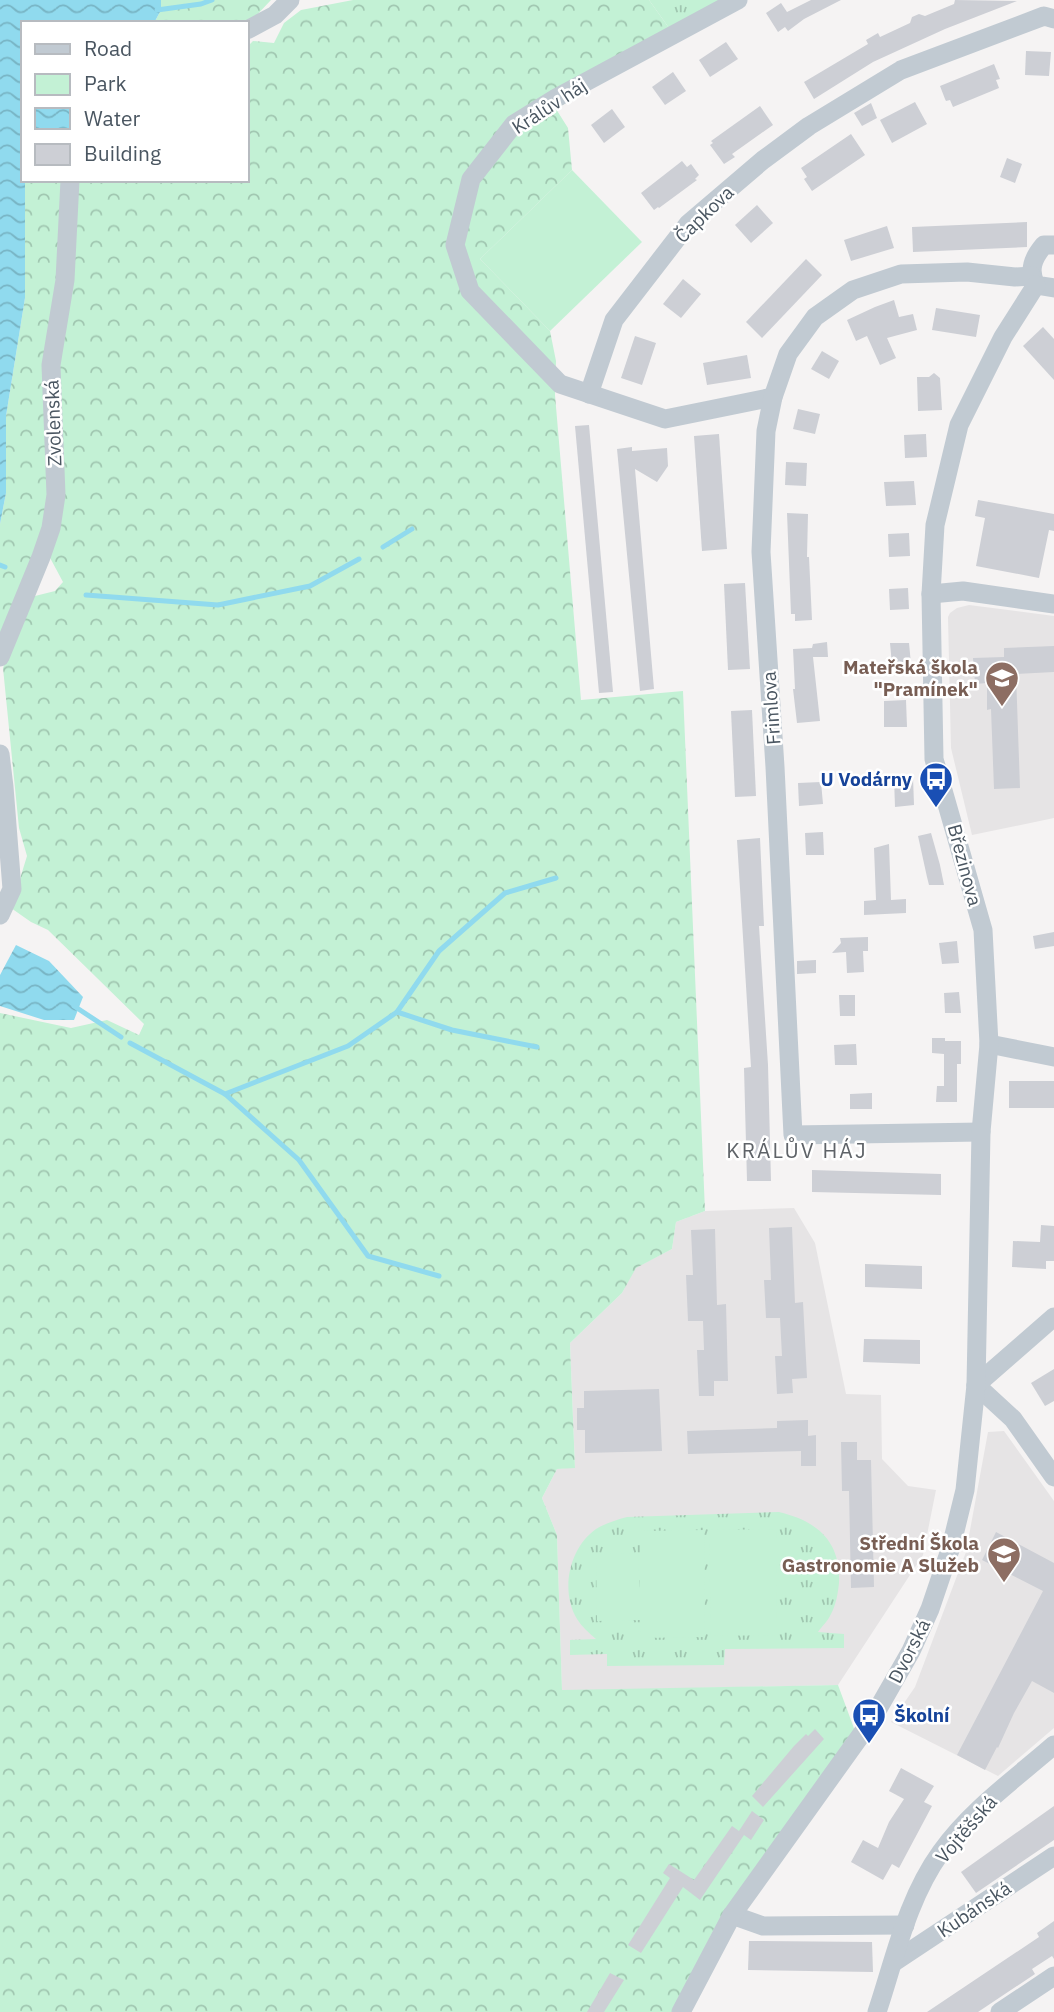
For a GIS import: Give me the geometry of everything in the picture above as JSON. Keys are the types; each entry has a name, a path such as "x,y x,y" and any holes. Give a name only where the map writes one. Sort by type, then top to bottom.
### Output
{"street":[{"path":"248,29 275,15 290,0"},
{"name":"Králův háj","path":"589,394 560,384 470,291 455,245 471,180 514,124 556,98 738,0"},
{"name":"Čapkova","path":"589,394 614,320 688,224 763,160 809,127 901,70 1044,16 1054,19"},
{"name":"Zvolenská","path":"0,657 41,557 51,528 56,495 51,365 65,280 70,182"},
{"name":"Březinova","path":"976,1385 981,1132 989,1044 983,930 934,759 931,594 934,526 959,425 1034,282 1033,258 1044,245 1054,245"},
{"name":"Frimlova","path":"981,1132 793,1135 775,767 761,552 766,431 773,397 788,354 815,317 853,290 901,274 967,272 1034,282"},
{"path":"589,394 665,419 773,397"},
{"path":"931,594 962,591 1054,604"},
{"path":"0,754 12,889 0,915"},
{"path":"989,1044 1054,1057"},
{"path":"1054,1317 976,1385 1013,1419 1054,1477"},
{"name":"Dvorská","path":"681,2012 732,1915 871,1721 911,1651 930,1609 954,1536 965,1490 976,1385"},
{"name":"Vojtěšská","path":"877,2012 915,1897 940,1853 978,1810 1054,1745"},
{"name":"Kubánská","path":"894,1962 1054,1856"},
{"path":"732,1915 764,1926 905,1925"},
{"path":"1000,2012 1054,1976"}],"shaded area":[{"name":"Mateřská škola \"Pramínek\"","path":"969,605 1054,616 1054,818 972,835 951,748 948,617 957,608"},
{"path":"794,1208 815,1243 846,1394 881,1395 882,1459 908,1486 936,1490 923,1555 838,1685 562,1691 557,1535 542,1498 557,1469 575,1467 570,1343 622,1293 635,1268 672,1249 676,1222 705,1211"},
{"name":"Střední Škola Gastronomie A Služeb","path":"1004,1431 1054,1501 1054,1728 998,1776 891,1722 915,1687 966,1552 988,1432"}],"green space":[{"path":"161,0 271,0 248,22 155,21 161,10"},
{"path":"353,0 649,0 674,35 556,109 568,128 572,170 480,259 550,331 556,361 555,395 581,700 683,691 705,1211 676,1222 672,1249 636,1268 622,1293 570,1343 575,1468 557,1469 542,1498 557,1535 562,1690 838,1685 855,1731 714,1929 673,2012 0,2012 0,1013 71,1028 107,1020 139,1035 144,1024 48,930 11,908 27,856 19,828 3,668 31,597 55,591 63,582 48,554 55,367 77,182 248,182 248,46 253,41 274,43 284,23 301,10"},
{"path":"649,0 738,0 674,35"},
{"path":"572,170 642,242 550,331 480,259"},
{"path":"25,182 66,182 48,502 37,551 0,640 0,524 6,493 6,416 25,298"},
{"path":"779,1512 815,1527 831,1544 839,1568 838,1591 833,1610 818,1632 844,1634 844,1648 725,1649 724,1665 607,1666 607,1654 570,1655 570,1640 596,1639 577,1619 569,1596 568,1583 579,1547 596,1529 627,1517"},
{"path":"776,1529 777,1635 711,1636 709,1530"},
{"path":"704,1530 705,1637 641,1638 640,1620 597,1621 596,1554 638,1553 640,1591 640,1531"}],"water":[{"path":"0,0 161,0 161,10 155,21 21,21 21,182 25,182 25,298 6,416 6,493 0,524"},
{"path":"16,945 49,961 83,997 74,1020 44,1020 0,1006 0,975"}],"building":[{"path":"811,0 841,0 804,19 788,31 785,27 778,32 766,13 781,3 787,12"},
{"path":"955,0 1017,1 945,29 873,62 814,99 804,82 868,44 866,40 878,33 880,37 910,23 912,17 919,14 925,16 954,4"},
{"path":"726,42 738,59 710,77 699,60"},
{"path":"1026,51 1051,52 1049,76 1025,75"},
{"path":"994,64 1000,79 996,80 999,88 953,107 950,100 946,101 940,86"},
{"path":"673,72 686,91 665,105 652,87"},
{"path":"915,102 927,124 892,143 880,120"},
{"path":"871,103 877,118 862,126 854,113"},
{"path":"760,106 773,125 732,154 735,157 724,164 710,145 713,143 711,141"},
{"path":"612,109 625,127 604,143 591,125"},
{"path":"851,134 865,155 812,191 801,168"},
{"path":"1007,158 1022,164 1015,183 1000,177"},
{"path":"682,161 687,167 691,164 699,175 695,179 697,180 654,210 641,193"},
{"path":"757,205 773,223 751,243 735,225"},
{"path":"1027,222 1027,247 913,252 912,227"},
{"path":"887,226 894,248 851,261 844,240"},
{"path":"806,259 822,275 762,338 746,322"},
{"path":"683,279 701,294 681,318 663,304"},
{"path":"894,300 899,317 913,314 917,330 887,338 896,358 880,365 867,336 856,341 847,320"},
{"path":"936,308 980,315 976,337 932,330"},
{"path":"1043,327 1054,339 1054,380 1023,346"},
{"path":"635,336 656,343 642,385 621,378"},
{"path":"822,351 839,361 829,379 811,369"},
{"path":"747,355 751,378 707,385 703,363"},
{"path":"934,373 940,378 942,410 918,411 917,377 929,377"},
{"path":"798,409 820,414 815,434 793,429"},
{"path":"589,425 613,692 599,693 575,426"},
{"path":"719,434 727,549 702,551 694,436"},
{"path":"926,434 927,457 905,458 904,435"},
{"path":"632,447 632,451 667,448 668,466 657,482 635,469 654,689 640,691 617,449"},
{"path":"786,462 807,463 806,486 785,485"},
{"path":"914,481 916,505 886,506 884,482"},
{"path":"978,500 1054,514 1054,531 1049,530 1039,578 976,566 985,518 975,516"},
{"path":"787,513 808,514 807,557 812,620 795,621 795,614 791,614"},
{"path":"909,533 910,556 889,557 888,534"},
{"path":"745,583 750,669 728,670 724,584"},
{"path":"908,588 909,609 890,610 889,589"},
{"path":"827,642 828,657 813,657 820,721 797,723 793,689 793,649 812,648 813,644"},
{"path":"890,643 909,643 911,664 892,665"},
{"path":"1054,646 1054,672 1016,674 1020,788 994,789 991,709 987,710 987,683 975,684 973,658 1004,657 1004,648"},
{"path":"906,700 907,727 884,727 884,701"},
{"path":"752,710 756,796 735,797 731,711"},
{"path":"913,777 914,805 895,807 894,778"},
{"path":"821,782 823,804 799,806 798,783"},
{"path":"823,832 824,855 806,855 805,833"},
{"path":"931,833 944,885 929,885 927,877 918,836"},
{"path":"760,838 764,926 759,926 768,1065 771,1181 747,1181 744,1068 751,1067 737,840"},
{"path":"889,844 891,900 906,899 906,913 864,915 864,901 876,900 874,848"},
{"path":"1054,932 1054,946 1035,949 1033,936"},
{"path":"868,937 868,951 863,951 864,972 847,973 846,952 832,953 841,943 840,938"},
{"path":"957,941 959,963 942,964 939,943"},
{"path":"816,960 816,973 797,974 797,961"},
{"path":"959,992 961,1013 945,1013 944,993"},
{"path":"839,995 855,995 855,1016 840,1016"},
{"path":"932,1038 961,1041 961,1064 957,1064 957,1102 936,1102 937,1086 944,1086 944,1054 932,1053"},
{"path":"856,1044 857,1065 835,1065 834,1045"},
{"path":"1009,1081 1054,1081 1054,1108 1009,1108"},
{"path":"872,1093 872,1109 850,1109 850,1094"},
{"path":"812,1170 941,1174 941,1195 812,1192"},
{"path":"1041,1225 1054,1226 1054,1261 1046,1261 1046,1269 1012,1267 1013,1241 1040,1242"},
{"path":"792,1227 795,1303 803,1302 807,1378 792,1379 793,1393 777,1394 775,1356 782,1356 780,1318 766,1318 764,1280 771,1280 769,1228"},
{"path":"715,1229 717,1305 726,1304 728,1381 714,1381 714,1396 699,1396 697,1350 704,1350 703,1321 688,1321 686,1275 693,1275 691,1230"},
{"path":"865,1264 922,1266 922,1289 865,1287"},
{"path":"864,1339 920,1340 920,1364 863,1362"},
{"path":"1054,1369 1054,1401 1045,1406 1031,1383"},
{"path":"659,1389 662,1451 585,1453 585,1430 577,1430 577,1408 584,1408 584,1391"},
{"path":"808,1420 808,1436 816,1435 816,1466 801,1466 801,1451 688,1454 687,1431 777,1428 777,1421"},
{"path":"841,1442 857,1442 857,1460 871,1460 874,1587 851,1588 849,1491 842,1491"},
{"path":"996,1532 1054,1563 1054,1693 1032,1681 985,1770 957,1755 1043,1591 982,1560"},
{"path":"815,1729 824,1739 763,1807 752,1796 794,1746"},
{"path":"901,1768 934,1786 924,1802 932,1806 899,1868 892,1864 883,1880 851,1862 863,1840 878,1848 889,1822 904,1799 889,1791"},
{"path":"1054,1806 1054,1840 976,1893 961,1872"},
{"path":"752,1811 764,1820 751,1840 744,1835 700,1900 683,1887 641,1953 628,1945 670,1878 663,1873 669,1864 694,1880 732,1826 739,1831"},
{"path":"1054,1921 1054,1959 1052,1956 1032,1969 1035,1974 978,2012 927,2012 1039,1937 1037,1933"},
{"path":"749,1941 872,1942 873,1972 748,1970"},
{"path":"610,1973 624,1980 604,2012 587,2012"}],"waterway":[{"path":"157,10 212,0"},
{"path":"383,547 412,529"},
{"path":"86,595 218,605 310,586 359,559"},
{"path":"0,565 5,567"},
{"path":"397,1012 439,951 505,893 556,878"},
{"path":"74,1006 121,1037"},
{"path":"225,1094 348,1046 397,1012 452,1030 537,1047"},
{"path":"130,1043 225,1094 299,1160 368,1256 439,1276"}],"place":[{"name":"Mateřská škola \"Pramínek\"","path":"1002,708"},
{"name":"U Vodárny","path":"936,809"},
{"name":"Střední Škola Gastronomie A Služeb","path":"1004,1584"},
{"name":"Školní","path":"869,1745"}],"district":[{"name":"KRÁLŮV HÁJ","path":"797,1151"}]}
